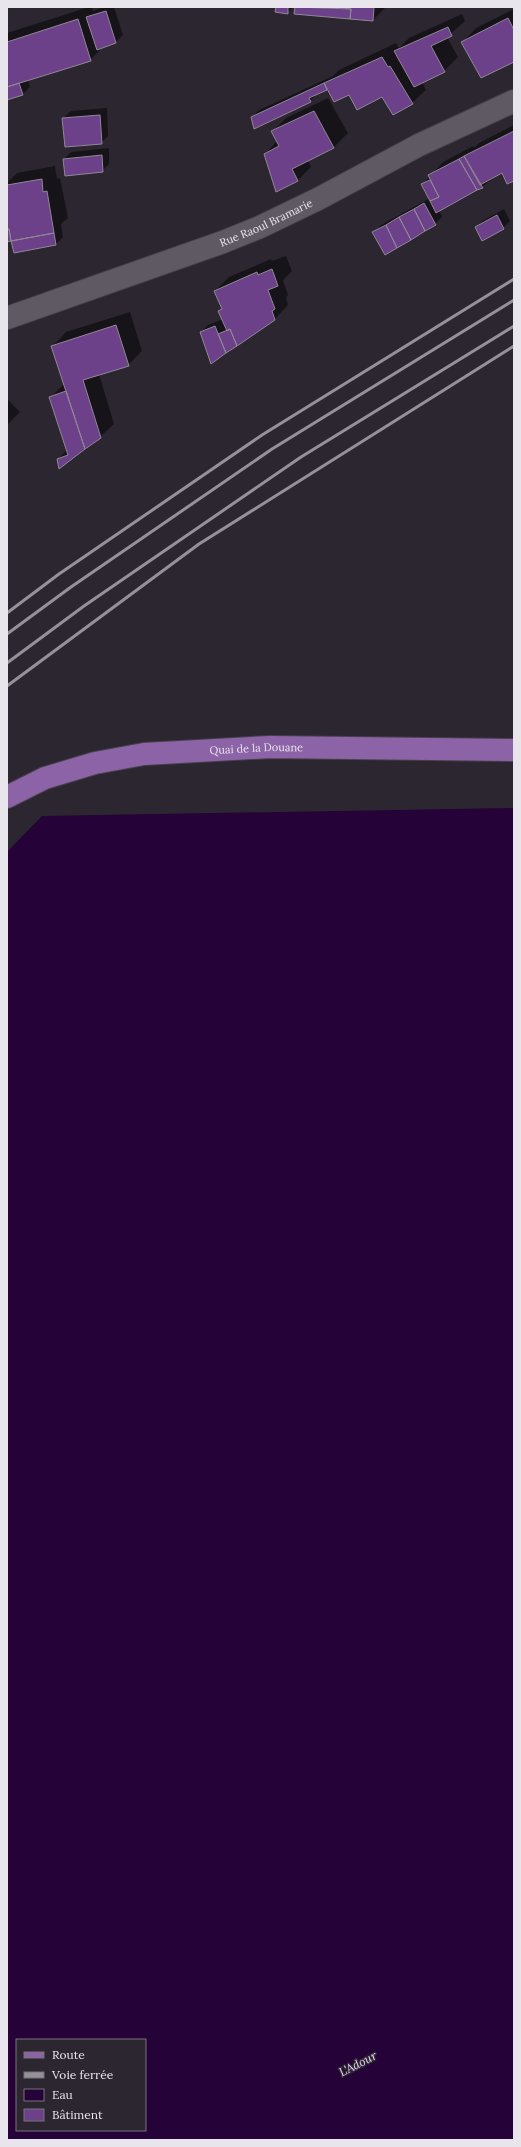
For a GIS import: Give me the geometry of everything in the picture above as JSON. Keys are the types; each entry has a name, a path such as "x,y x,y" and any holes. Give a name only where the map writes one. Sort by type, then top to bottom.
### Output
{"main road":[{"name":"Quai de la Douane","path":"7,797 45,778 95,763 144,754 270,747 514,750"}],"street":[{"name":"Rue Raoul Bramarie","path":"7,318 223,242 252,230 318,199 419,145 514,101"}],"water":[{"name":"L'Adour","path":"514,808 514,2140 7,2140 7,852 42,816"}],"building":[{"path":"276,7 288,7 288,14 275,12"},
{"path":"295,7 351,9 350,19 294,14"},
{"path":"335,7 374,7 373,21 350,19 351,9"},
{"path":"106,11 116,43 97,50 86,17"},
{"path":"508,18 514,30 514,62 481,78 461,42"},
{"path":"78,19 91,61 7,87 7,42"},
{"path":"448,27 452,36 431,46 445,72 414,87 394,51"},
{"path":"382,57 388,67 390,66 413,104 393,115 382,97 357,110 349,95 334,102 324,83"},
{"path":"19,83 23,95 7,100 7,87"},
{"path":"324,83 327,90 309,98 311,102 254,129 251,117"},
{"path":"314,111 334,148 292,169 298,181 276,192 264,154 279,146 271,131"},
{"path":"100,115 102,144 65,147 62,118"},
{"path":"514,131 514,181 507,184 502,173 480,185 464,156"},
{"path":"102,155 103,172 65,176 63,159"},
{"path":"464,156 483,188 477,190 459,159"},
{"path":"459,159 477,190 436,213 430,201 439,197 428,175"},
{"path":"42,179 43,192 47,191 54,233 11,241 9,229 7,229 7,185"},
{"path":"430,180 439,197 430,201 421,184"},
{"path":"424,203 436,225 425,231 414,209"},
{"path":"414,209 425,231 411,240 399,217"},
{"path":"497,215 504,229 482,241 475,227"},
{"path":"399,217 411,240 397,248 386,225"},
{"path":"386,225 397,248 385,255 372,232"},
{"path":"7,229 9,229 11,241 7,242"},
{"path":"54,233 56,245 14,253 11,241"},
{"path":"272,269 278,286 268,290 275,309 272,311 275,320 237,346 230,329 227,331 218,311 222,309 214,291 257,272 258,275"},
{"path":"116,325 129,366 83,380 101,438 85,449 51,346"},
{"path":"215,326 226,353 211,364 200,332"},
{"path":"230,329 237,346 226,353 218,334"},
{"path":"66,391 85,449 59,469 57,459 68,455 49,397"}],"railway":[{"path":"7,613 59,574 262,435 514,279"},
{"path":"7,634 71,587 272,449 514,300"},
{"path":"7,663 84,606 301,457 514,326"},
{"path":"7,686 199,544 514,346"}]}
